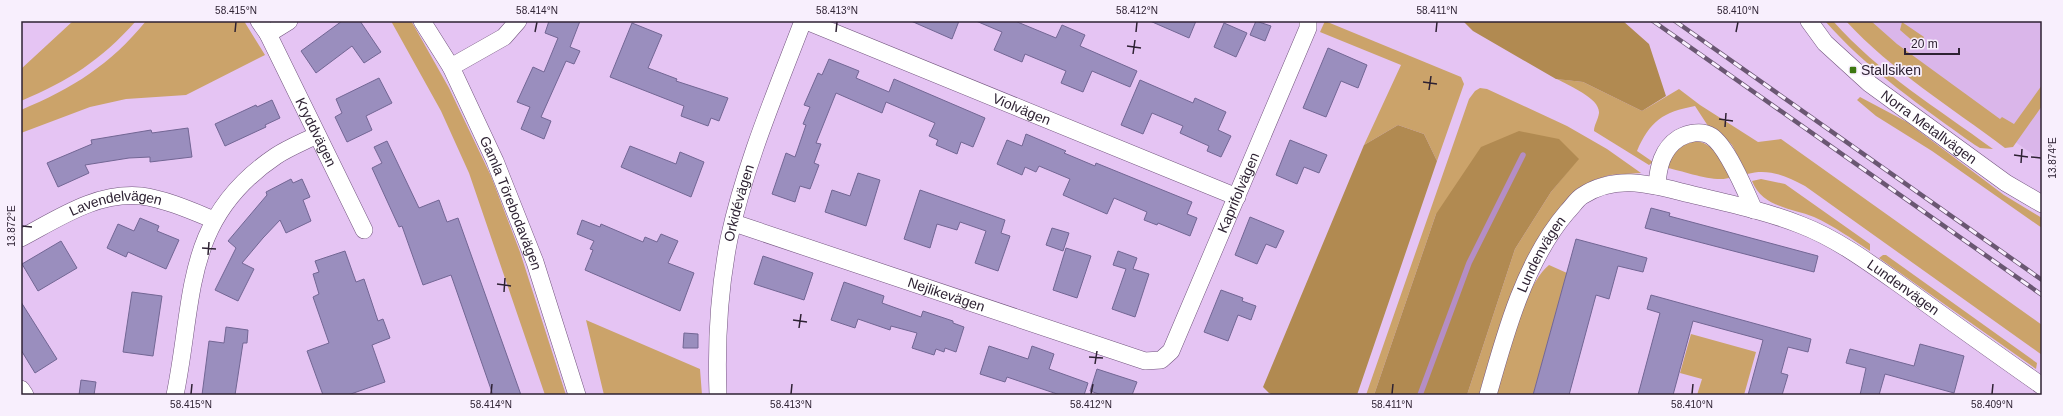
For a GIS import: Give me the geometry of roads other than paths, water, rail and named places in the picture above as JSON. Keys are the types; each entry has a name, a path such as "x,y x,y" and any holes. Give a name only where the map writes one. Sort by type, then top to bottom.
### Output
{"street":[{"name":"Kryddvägen","path":"289,21 264,28 364,230"},
{"name":"Gamla Törebodavägen","path":"422,21 451,67 495,161 535,262 577,395"},
{"path":"451,67 504,37 518,21"},
{"name":"Orkidévägen","path":"718,395 718,319 723,278 734,224 752,158 803,21"},
{"name":"Violvägen","path":"806,21 1237,197"},
{"name":"Kaprifolvägen","path":"1161,360 1171,351 1308,28 1308,21"},
{"name":"Norra Metallvägen","path":"1809,21 1825,44 1870,84 2006,183 2042,204"},
{"path":"1657,186 1658,171 1662,157 1671,143 1684,135 1696,132 1711,135 1721,146 1740,180 1754,210"},
{"path":"175,395 192,282 202,245 214,220 234,192 252,174 277,155 317,135"},
{"name":"Lundenvägen","path":"1488,395 1508,324 1540,252 1557,224 1581,196 1608,183 1629,182 1657,186 1754,210 1801,225 1831,239 1872,266 2042,386"},
{"name":"Lavendelvägen","path":"21,238 83,205 110,197 142,196 182,208 214,220"},
{"name":"Nejlikevägen","path":"734,224 1145,361 1161,360"},
{"path":"21,389 25,395"}],"waterway":[{"path":"1420,395 1469,263 1523,155"}],"railway":[{"path":"1653,21 2042,295"},
{"path":"1675,21 2042,280"}],"place":[{"name":"Stallsiken","path":"1853,70"}]}
